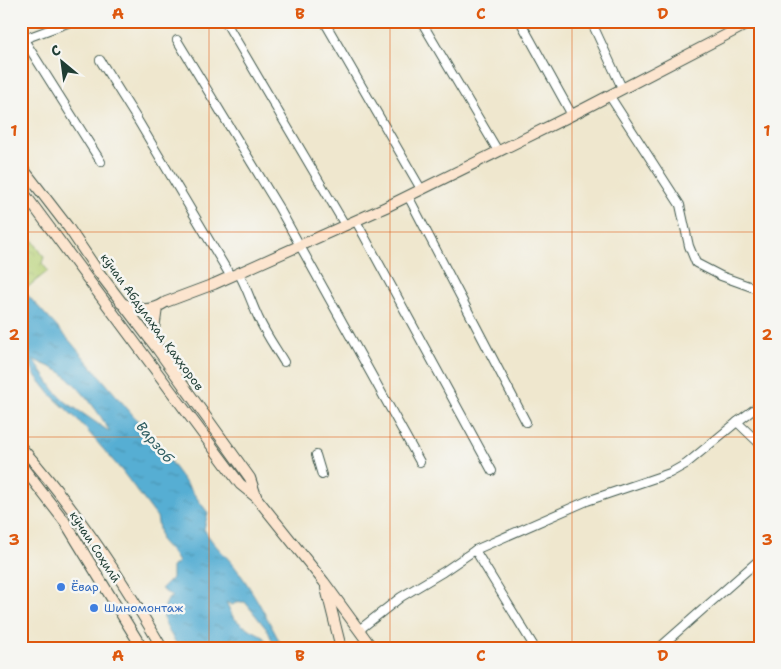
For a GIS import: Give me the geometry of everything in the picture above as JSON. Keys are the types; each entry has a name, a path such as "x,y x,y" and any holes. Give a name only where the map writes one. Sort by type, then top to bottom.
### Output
{"main road":[{"path":"121,303 144,310 157,308 166,302 235,275 408,196 572,115 753,21"},
{"name":"кӯчаи Абдулаҳад Қаҳҳоров","path":"21,166 121,303 158,350 250,478 256,497"},
{"name":"кӯчаи Абдулаҳад Қаҳҳоров","path":"21,189 240,484 256,497 324,582 372,648"},
{"path":"157,308 154,329 158,350"},
{"path":"21,446 82,523 162,648"},
{"name":"кӯчаи Соҳилӣ","path":"21,465 65,522 142,648"},
{"name":"кӯчаи Абдулаҳад Қаҳҳоров","path":"324,582 342,648"},
{"path":"132,630 136,622 146,621"}],"street":[{"path":"73,21 23,37 101,162"},
{"path":"225,21 345,225"},
{"path":"324,21 422,189"},
{"path":"421,21 498,151"},
{"path":"520,21 572,115"},
{"path":"591,21 622,88"},
{"path":"177,40 279,208 420,462"},
{"path":"100,60 235,275 248,290 267,335 284,362"},
{"path":"609,96 680,205 689,246 696,263 721,276 760,290"},
{"path":"408,196 526,422"},
{"path":"356,221 492,472"},
{"path":"359,630 401,597 475,550 587,501 670,473 686,464 760,405"},
{"path":"737,422 760,444"},
{"path":"316,455 322,475"},
{"path":"475,550 536,648"},
{"path":"659,648 760,559"}],"green space":[{"path":"21,223 44,257 42,263 48,271 28,287 21,279"}],"water":[{"name":"Варзоб","path":"21,288 69,340 155,441 208,513 204,529 245,580 283,648 275,648 268,631 245,602 238,602 232,605 226,602 233,617 242,625 261,635 273,648 247,648 231,637 232,648 179,648 165,624 164,618 165,605 169,598 173,597 161,589 172,578 172,567 178,562 161,541 157,517 122,471 79,421 51,395 34,374 30,360 21,349","holes":["33,359 59,371 69,378 89,400 110,432 66,402 54,390"]}],"place":[{"name":"Ёвар","path":"61,587"},
{"name":"Шиномонтаж","path":"94,608"}]}
